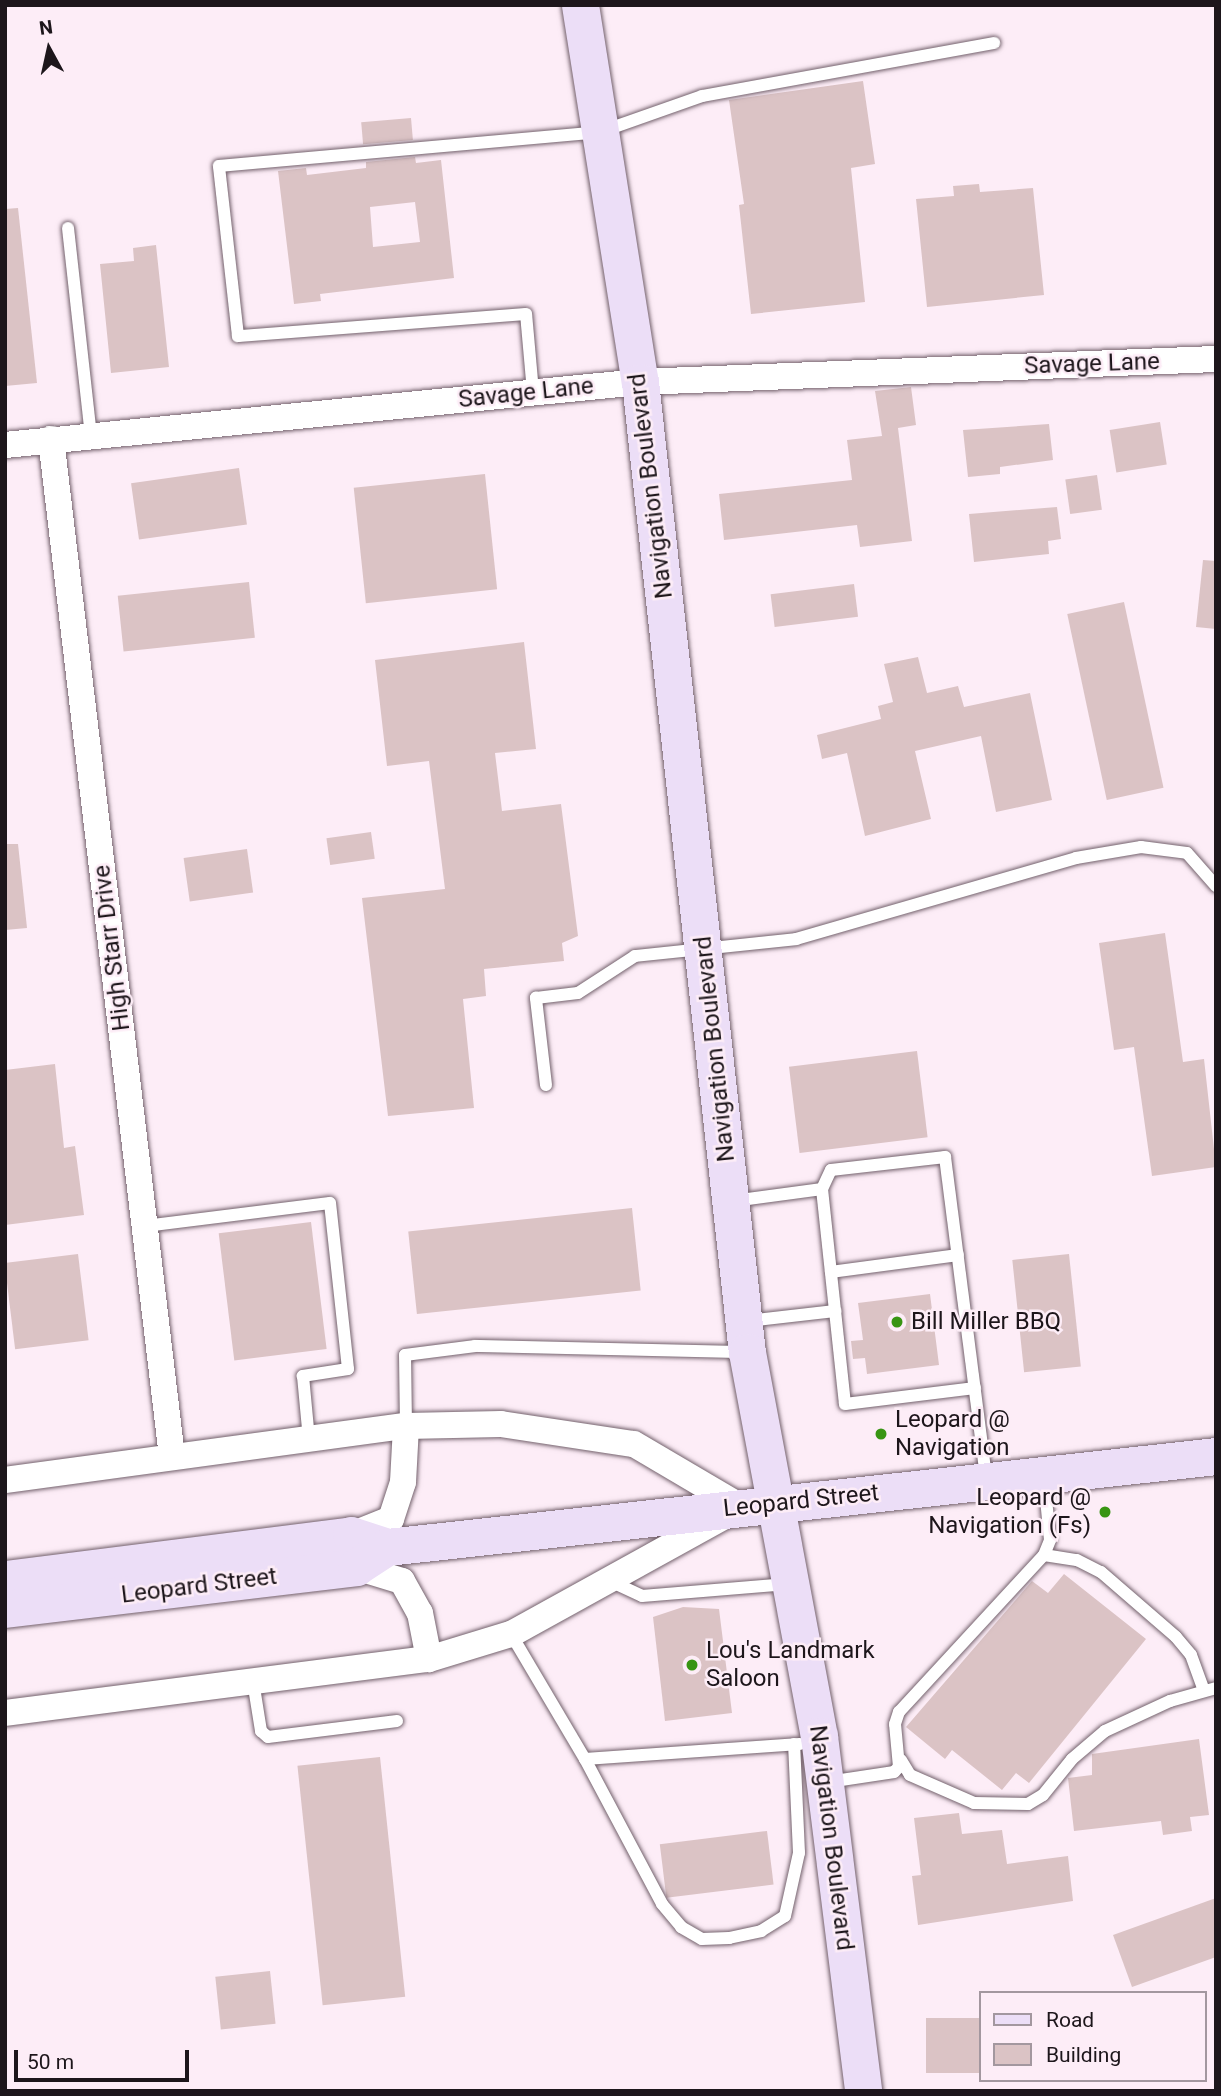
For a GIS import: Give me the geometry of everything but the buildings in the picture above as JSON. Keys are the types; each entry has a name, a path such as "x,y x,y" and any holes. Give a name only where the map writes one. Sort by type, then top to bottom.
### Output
{"main road":[{"name":"Navigation Boulevard","path":"580,5 640,382 745,1337 792,1584 807,1743 825,1783 863,2091"},
{"name":"Leopard Street","path":"5,1579 354,1551 1216,1456"},
{"name":"Leopard Street","path":"5,1609 354,1551"}],"street":[{"name":"Savage Lane","path":"5,446 51,439 640,382 1216,359"},
{"name":"High Starr Drive","path":"51,439 172,1457"},
{"path":"5,1480 406,1426 501,1424 634,1444 741,1507"},
{"path":"406,1426 403,1482 391,1519 354,1551 402,1581 420,1613 429,1658"},
{"path":"5,1713 429,1658 511,1634 741,1507"}],"lane":[{"path":"533,392 526,314 237,336 219,166 600,132 702,96 994,43"},
{"path":"68,228 91,435"},
{"path":"546,1085 536,998 578,993 635,956 796,939 1076,858 1141,847 1187,853 1216,886"},
{"path":"975,1388 845,1404 822,1189 831,1170 945,1157 975,1388 986,1481"},
{"path":"730,1202 822,1189"},
{"path":"145,1226 330,1203 348,1369 303,1376 309,1440"},
{"path":"831,1272 958,1255"},
{"path":"406,1426 405,1355 475,1346 745,1337 835,1311"},
{"path":"1043,1475 1050,1540 1044,1555 899,1712 895,1724 901,1760 909,1775 974,1802 1028,1804 1043,1795 1072,1759 1105,1731 1170,1701 1210,1690 1191,1655 1176,1637 1101,1572 1077,1560 1044,1555"},
{"path":"610,1580 642,1596 792,1584"},
{"path":"511,1634 585,1759 662,1904 681,1927 702,1939 729,1938 761,1931 785,1916 799,1853 807,1743 585,1759"},
{"path":"253,1681 261,1731 268,1737 397,1721"},
{"path":"825,1783 894,1772 901,1760"}],"place":[{"name":"Bill Miller BBQ","path":"897,1322"},
{"name":"Leopard @ Navigation","path":"881,1434"},
{"name":"Leopard @ Navigation (Fs)","path":"1105,1512"},
{"name":"Lou's Landmark Saloon","path":"692,1665"}]}
